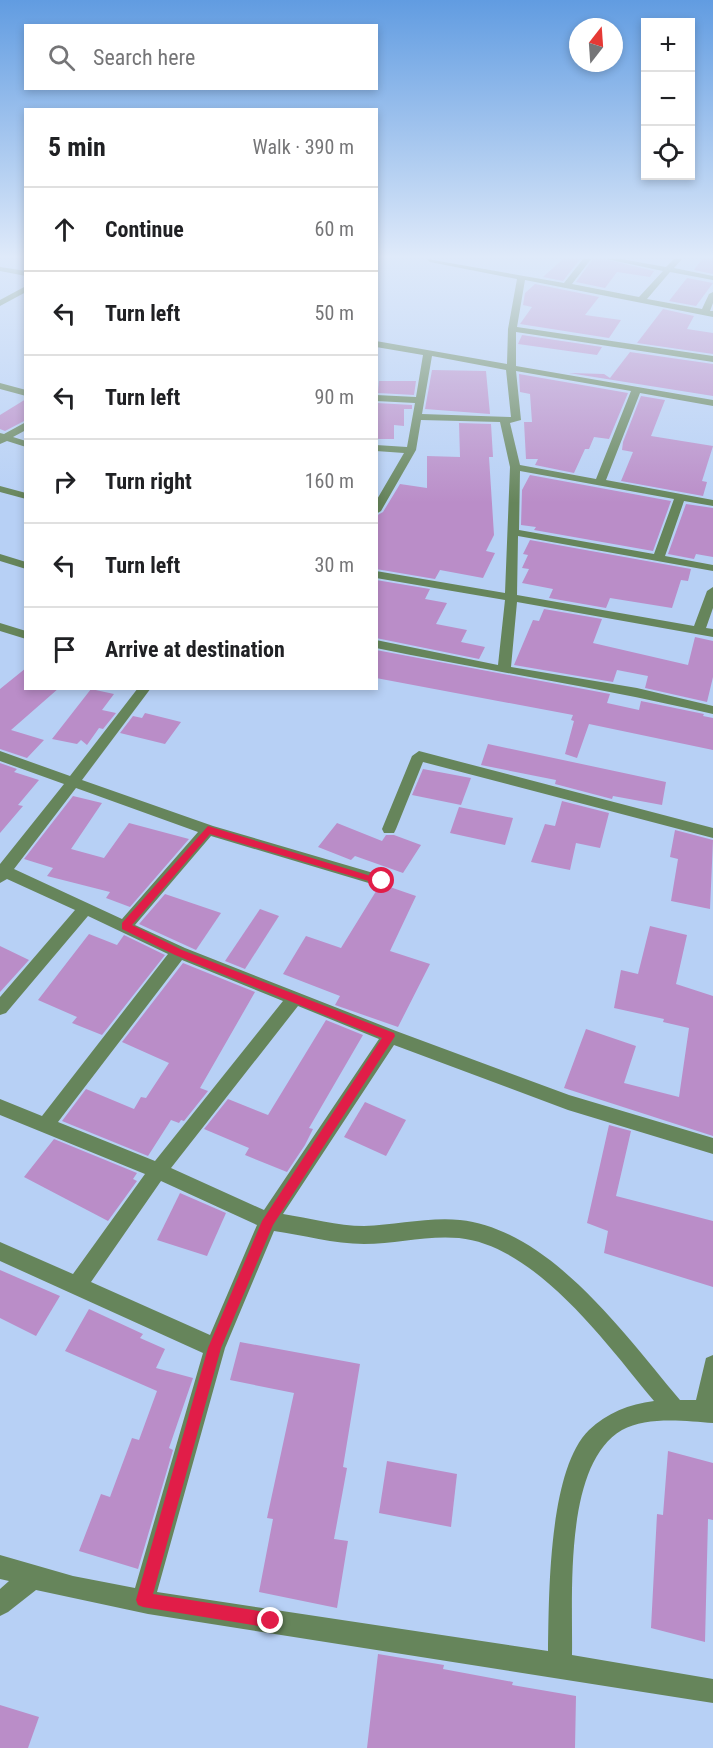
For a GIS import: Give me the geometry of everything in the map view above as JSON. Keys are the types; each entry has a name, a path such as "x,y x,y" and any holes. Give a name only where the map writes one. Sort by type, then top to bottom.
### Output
{"street":[{"path":"417,417 505,421 517,418 511,369 512,341"},
{"path":"590,341 713,359"},
{"path":"378,344 713,403"},
{"path":"378,508 411,450 428,353"},
{"path":"0,386 24,392"},
{"path":"600,482 636,390"},
{"path":"378,398 419,400"},
{"path":"504,670 511,599 515,467 505,421"},
{"path":"2,439 24,426"},
{"path":"2,439 24,444"},
{"path":"378,448 411,450"},
{"path":"515,467 713,503"},
{"path":"0,489 24,495"},
{"path":"658,559 680,497"},
{"path":"512,532 713,568"},
{"path":"0,557 24,565"},
{"path":"378,574 713,633"},
{"path":"699,630 713,591"},
{"path":"0,627 24,634"},
{"path":"378,644 504,670 637,692 713,710"},
{"path":"143,690 2,872 179,952 390,1036 568,1102 713,1146"},
{"path":"0,756 208,830 382,881"},
{"path":"389,829 419,756 713,833"},
{"path":"125,926 208,830"},
{"path":"0,1008 85,909"},
{"path":"45,1126 179,952"},
{"path":"76,1286 158,1171 295,998"},
{"path":"143,1600 215,1348 268,1221 390,1036"},
{"path":"0,1107 158,1171 268,1221 363,1235 422,1229 459,1229 486,1234 520,1252 557,1278 597,1317 675,1410"},
{"path":"0,1251 215,1348"},
{"path":"560,1664 564,1531 580,1464 595,1438 612,1424 639,1414 675,1410 709,1412 713,1365"},
{"path":"0,1567 32,1578 143,1600 560,1664 713,1691"},
{"path":"0,1604 32,1578"}],"building":[{"path":"520,341 559,341 602,347 597,355 518,344"},
{"path":"639,341 713,341 713,354 637,343"},
{"path":"630,352 713,364 713,396 569,373 604,374 610,378"},
{"path":"432,370 486,371 490,414 425,409"},
{"path":"519,374 628,393 609,439 594,437 589,449 585,449 574,473 535,465 538,459 526,459 524,422 532,422 530,394 520,392"},
{"path":"379,381 416,381 414,395 378,393"},
{"path":"641,396 665,400 651,436 713,446 702,481 707,482 703,496 621,481 633,452 622,450 623,442"},
{"path":"24,400 24,421 5,431 0,429 0,415"},
{"path":"378,403 412,405 412,409 404,409 404,426 394,425 394,439 378,439"},
{"path":"459,423 491,424 493,457 489,457 494,535 486,551 495,553 483,578 440,570 435,579 378,569 378,515 383,512 400,484 427,488 427,456 460,457"},
{"path":"530,475 671,501 653,551 534,530 536,527 521,525 522,490"},
{"path":"686,504 713,508 713,557 696,554 694,559 668,554"},
{"path":"530,540 691,569 688,581 681,580 672,608 610,598 606,608 549,598 553,589 522,583 529,569 522,568 528,555 523,554"},
{"path":"378,580 430,589 425,599 447,603 436,624 467,630 461,642 485,647 479,659 378,638"},
{"path":"544,609 602,619 593,643 688,665 695,637 713,641 713,677 707,702 645,688 648,676 617,670 613,682 514,665 533,620 539,621"},
{"path":"378,650 610,694 607,703 639,710 641,701 704,714 703,716 713,718 713,750 589,724 577,758 565,754 574,721 571,720 573,715 378,678"},
{"path":"24,670 24,690 57,690 11,730 44,740 27,758 0,749 0,689"},
{"path":"90,690 114,694 102,710 116,713 103,729 99,728 87,745 81,740 77,744 52,739"},
{"path":"145,713 181,722 165,744 120,733 133,716 142,718"},
{"path":"488,744 666,782 662,805 613,796 612,799 555,784 556,780 481,765"},
{"path":"0,763 17,769 14,772 39,780 18,805 23,806 0,833"},
{"path":"423,769 471,778 461,805 412,795"},
{"path":"73,796 102,803 71,849 104,858 129,823 189,839 130,907 106,898 110,892 47,876 53,868 24,859"},
{"path":"562,801 609,813 600,848 576,843 570,870 531,862 545,824 555,826"},
{"path":"459,807 513,818 505,845 450,833"},
{"path":"337,823 382,841 386,835 394,835 421,845 403,873 355,856 351,860 318,847"},
{"path":"675,830 713,840 710,909 671,901 678,859 670,857"},
{"path":"387,886 416,896 390,951 430,964 398,1027 335,1005 340,996 283,974 306,936 341,948 378,888"},
{"path":"165,894 221,913 196,950 139,924"},
{"path":"260,909 279,916 245,969 225,961"},
{"path":"650,926 687,935 676,984 713,996 713,1136 564,1088 586,1029 636,1046 624,1083 679,1097 689,1028 663,1022 664,1019 614,1008 621,970 638,974"},
{"path":"89,934 117,945 124,935 165,955 102,1035 72,1023 77,1017 38,1000"},
{"path":"0,946 29,960 0,992"},
{"path":"183,963 255,992 200,1088 208,1091 184,1121 181,1120 179,1123 171,1120 148,1156 62,1121 86,1089 134,1109 141,1097 146,1098 169,1063 122,1042"},
{"path":"326,1020 363,1035 309,1128 313,1129 305,1145 287,1172 245,1155 249,1148 204,1129 228,1099 268,1115"},
{"path":"365,1102 406,1120 386,1156 344,1137"},
{"path":"609,1125 631,1131 616,1196 713,1221 713,1287 604,1253 608,1231 587,1223"},
{"path":"54,1139 137,1173 133,1179 137,1181 108,1221 24,1177"},
{"path":"180,1193 226,1213 207,1256 157,1240"},
{"path":"0,1270 60,1296 36,1336 0,1318"},
{"path":"89,1309 143,1334 140,1338 165,1349 156,1368 193,1378 169,1448 173,1450 138,1569 79,1551 101,1494 110,1497 132,1438 139,1440 157,1391 65,1351"},
{"path":"240,1342 360,1364 343,1467 347,1468 334,1539 348,1541 337,1608 259,1592 273,1519 267,1518 294,1393 230,1380"},
{"path":"668,1451 713,1463 713,1520 708,1519 705,1642 651,1628 657,1514 663,1515"},
{"path":"387,1461 457,1474 451,1527 379,1513"},
{"path":"378,1654 444,1665 443,1669 513,1682 512,1685 576,1696 575,1748 367,1748"},
{"path":"0,1705 39,1717 28,1748 0,1748"}],"route":[{"path":"271,1621 143,1600 215,1348 268,1221 390,1036 353,1019 179,952 125,926 208,830 382,881"}]}
